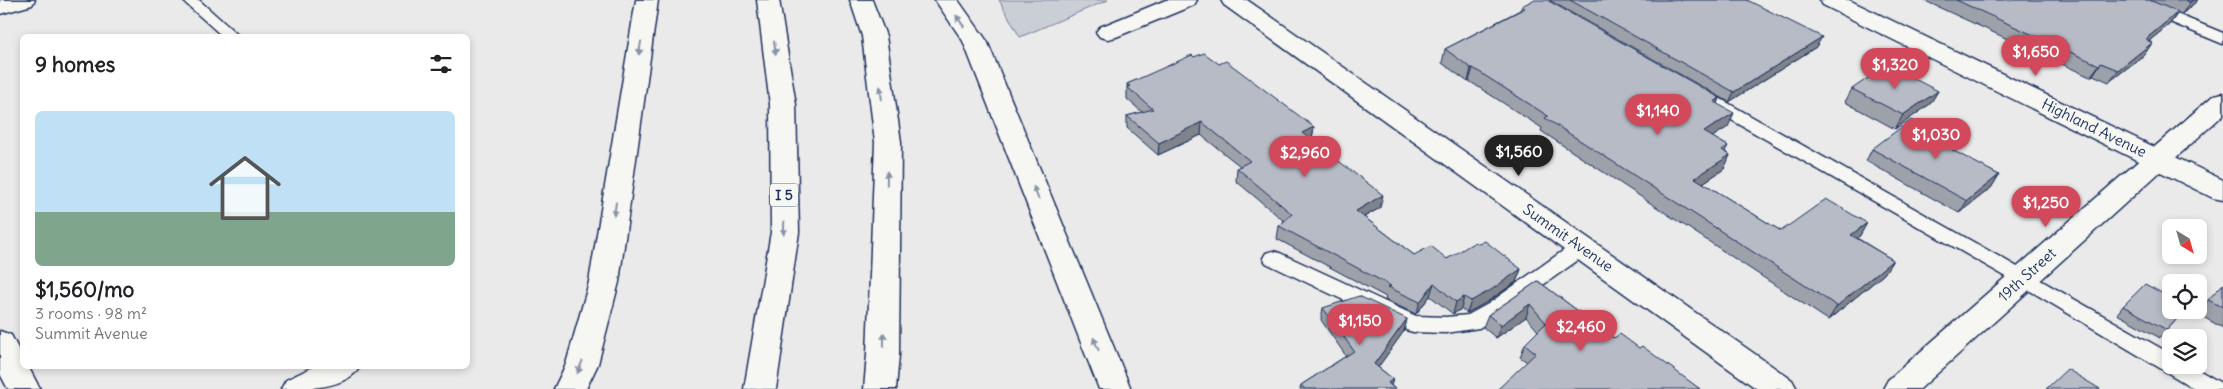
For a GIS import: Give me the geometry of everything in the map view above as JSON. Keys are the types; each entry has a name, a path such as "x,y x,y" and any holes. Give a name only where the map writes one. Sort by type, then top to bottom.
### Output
{"main road":[{"path":"0,7 24,0"},
{"path":"570,389 582,364 604,282 647,0"},
{"name":"I 5","path":"760,389 785,232 783,105 768,0"},
{"path":"861,0 874,36 888,142 884,355 880,389"},
{"path":"946,0 974,41 1115,389"},
{"path":"1108,32 1186,0"},
{"name":"Summit Avenue","path":"1232,0 1781,389"},
{"name":"Highland Avenue","path":"1831,0 2223,191"},
{"name":"19th Street","path":"1910,384 2024,278 2223,101"},
{"path":"0,343 24,389"},
{"path":"297,389 339,369"}],"lane":[{"path":"190,0 229,34"},
{"path":"2129,0 2223,40"},
{"path":"1697,92 2024,278 2162,359"},
{"path":"1273,258 1413,324 1446,326 1472,322 1495,309 1581,248"},
{"path":"2187,374 2213,389"}],"shaded area":[{"path":"999,0 1108,0 1020,37"}],"building":[{"path":"1533,0 1547,0 1720,98 1714,102 1734,113 1704,132 1728,146 1722,150 1730,155 1695,178 1781,231 1826,199 1867,223 1851,235 1893,260 1837,306 1545,118 1548,116 1471,68 1445,49 1525,8 1522,6"},
{"path":"1570,0 1747,0 1822,37 1734,92"},
{"path":"1956,0 2149,0 2178,12 2147,38 2152,43 2118,70 2101,63 2099,65"},
{"path":"1204,53 1219,64 1226,61 1314,127 1302,133 1383,195 1356,211 1414,255 1431,246 1447,259 1475,242 1479,244 1485,241 1521,269 1491,290 1471,301 1464,297 1456,302 1434,283 1420,302 1388,287 1391,286 1279,226 1292,214 1237,168 1250,161 1202,122 1159,143 1127,116 1153,109 1127,87 1130,86 1127,84 1192,55 1194,57"},
{"path":"1887,65 1938,91 1903,115 1852,89"},
{"path":"1911,120 1959,145 1952,150 1999,175 1967,201 1872,149"},
{"path":"1538,281 1614,338 1620,334 1639,348 1642,346 1700,389 1498,389 1536,353 1525,344 1546,323 1530,304 1501,325 1488,315"},
{"path":"2145,284 2162,293 2162,319 2177,319 2168,329 2165,329 2123,306"},
{"path":"2223,284 2223,307 2208,300"},
{"path":"1359,296 1407,319 1374,364 1393,379 1388,383 1395,389 1305,389 1301,385 1354,351 1323,308"},
{"path":"2067,369 2100,389 2046,389"}]}
